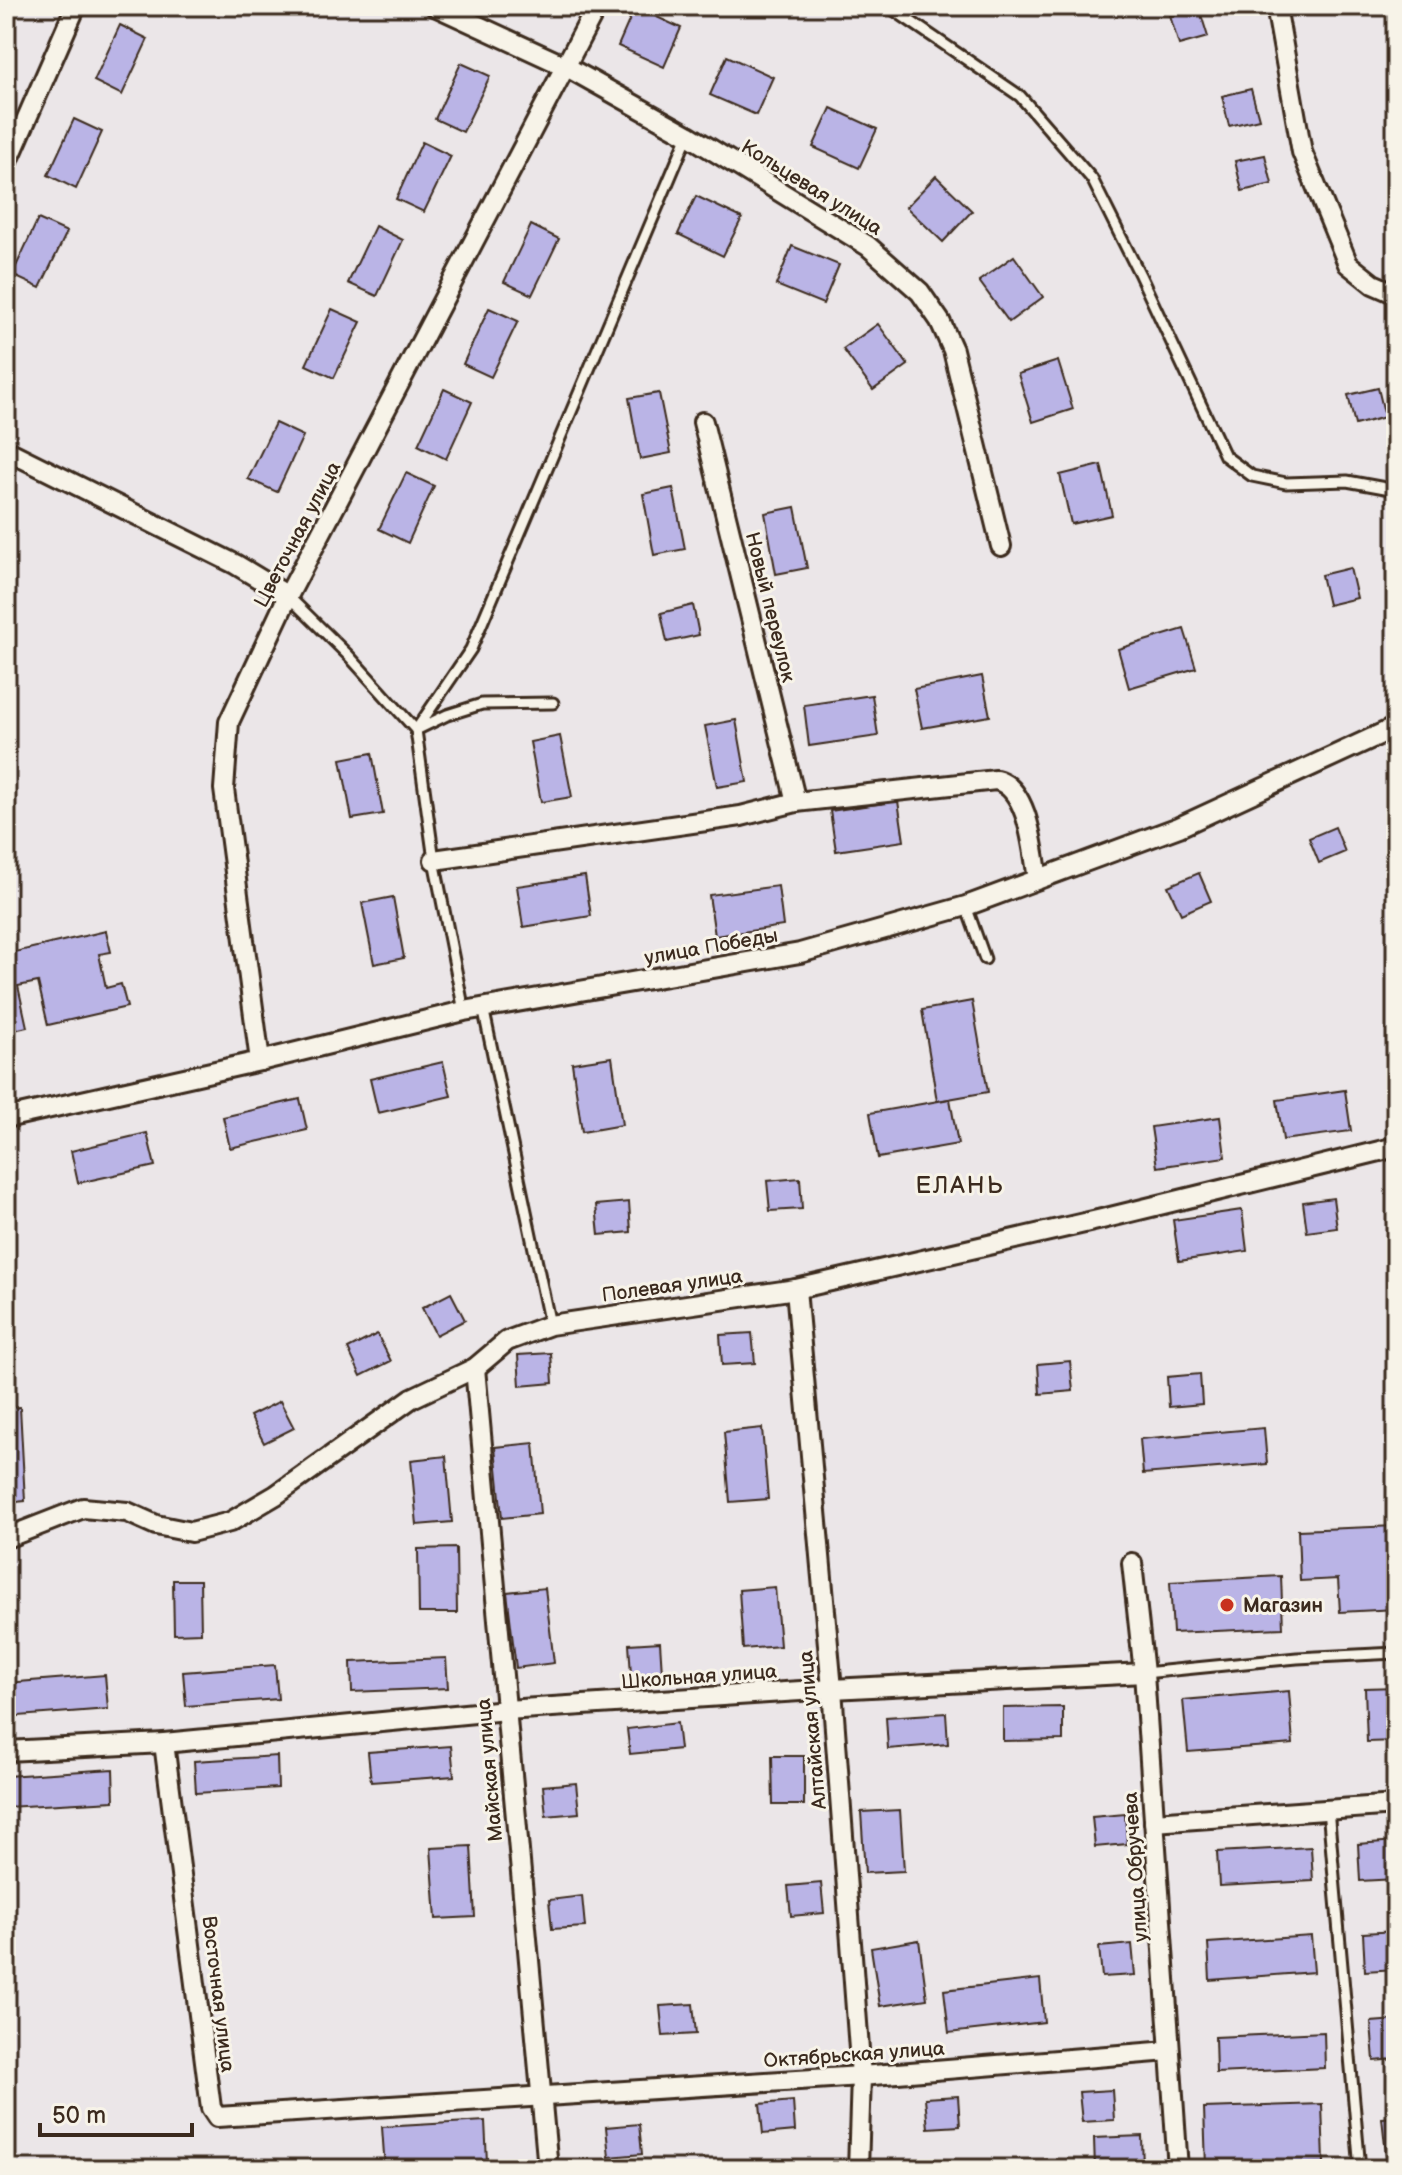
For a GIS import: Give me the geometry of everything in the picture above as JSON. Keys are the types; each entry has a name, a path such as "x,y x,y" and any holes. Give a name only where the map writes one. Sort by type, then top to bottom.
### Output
{"street":[{"path":"6,166 76,6"},
{"name":"Кольцевая улица","path":"435,6 565,66 688,135 868,246 920,292 940,321 953,350 1001,546"},
{"name":"Цветочная улица","path":"260,1061 224,789 229,722 288,596 597,6"},
{"path":"1276,6 1302,152 1348,264 1373,284 1396,294"},
{"name":"Новый переулок","path":"703,422 796,802"},
{"path":"6,450 235,564 288,596"},
{"name":"улица Победы","path":"6,1118 483,1007 800,953 966,906 1179,827 1396,727"},
{"path":"434,860 741,816 796,802 996,780 1004,782 1018,801 1029,826 1038,879"},
{"name":"Полевая улица","path":"6,1538 83,1508 127,1512 156,1525 191,1532 230,1522 276,1495 412,1398 475,1368 507,1341 550,1325 796,1289 1396,1147"},
{"name":"Алтайская улица","path":"796,1289 832,1689 861,2076 858,2169"},
{"name":"Майская улица","path":"475,1368 548,2169"},
{"name":"улица Обручева","path":"1132,1563 1144,1673 1178,2169"},
{"name":"Школьная улица","path":"6,1751 164,1743 506,1710 1144,1673"},
{"name":"Восточная улица","path":"164,1743 213,2114 217,2117 542,2097"},
{"path":"1154,1822 1396,1805"},
{"name":"Октябрьская улица","path":"542,2097 1169,2051"}],"lane":[{"path":"888,6 1020,96 1092,179 1225,456 1252,476 1286,483 1347,481 1396,490"},
{"path":"416,730 471,649 688,135"},
{"path":"288,596 349,656 416,730 434,860 464,1011"},
{"path":"416,730 447,715 482,704 553,703"},
{"path":"966,906 985,959"},
{"path":"483,1007 550,1325"},
{"name":"Школьная улица","path":"1144,1673 1297,1658 1396,1653"},
{"path":"1328,1809 1360,2169"}],"building":[{"path":"635,7 681,28 664,67 618,46"},
{"path":"1199,8 1208,37 1179,45 1170,16"},
{"path":"120,25 148,39 122,95 94,81"},
{"path":"727,56 773,77 756,115 710,95"},
{"path":"461,63 490,76 463,132 435,119"},
{"path":"1251,89 1259,119 1229,126 1222,96"},
{"path":"831,108 877,129 859,168 813,147"},
{"path":"74,119 102,132 76,189 48,175"},
{"path":"422,142 451,156 424,212 396,199"},
{"path":"1265,155 1272,184 1242,191 1235,161"},
{"path":"936,176 972,211 943,242 906,207"},
{"path":"696,196 742,218 723,256 678,234"},
{"path":"38,219 67,232 40,288 12,275"},
{"path":"531,225 559,239 532,295 504,282"},
{"path":"375,226 403,240 377,296 348,283"},
{"path":"792,246 839,265 823,304 776,285"},
{"path":"1014,256 1043,297 1009,322 979,281"},
{"path":"489,308 518,321 491,377 463,364"},
{"path":"332,309 361,322 334,378 306,365"},
{"path":"878,324 908,365 873,390 843,349"},
{"path":"1058,361 1073,409 1033,422 1018,374"},
{"path":"1378,388 1385,417 1355,425 1348,395"},
{"path":"444,389 472,402 446,459 418,445"},
{"path":"659,393 671,453 640,459 629,398"},
{"path":"275,423 303,436 277,492 248,479"},
{"path":"1101,465 1112,515 1071,524 1060,475"},
{"path":"406,473 434,486 408,543 379,529"},
{"path":"673,488 685,549 654,555 643,494"},
{"path":"795,507 807,568 776,574 765,513"},
{"path":"1350,568 1357,598 1328,605 1321,575"},
{"path":"693,605 699,635 667,642 661,613"},
{"path":"1184,629 1196,668 1129,688 1118,649"},
{"path":"982,676 990,716 922,728 914,689"},
{"path":"872,695 878,736 809,746 804,705"},
{"path":"736,720 747,782 717,787 705,726"},
{"path":"560,736 572,797 541,802 530,742"},
{"path":"372,753 383,814 352,819 341,759"},
{"path":"898,801 904,841 836,851 830,811"},
{"path":"1335,827 1345,852 1319,863 1309,838"},
{"path":"1199,873 1211,901 1181,914 1168,886"},
{"path":"585,876 591,916 523,927 517,886"},
{"path":"778,886 783,926 715,936 709,895"},
{"path":"393,897 404,958 374,964 362,903"},
{"path":"106,931 111,952 99,954 106,988 121,984 127,1007 48,1025 38,982 18,986 27,1027 6,1032 6,954"},
{"path":"972,1001 988,1092 937,1101 922,1010"},
{"path":"612,1057 622,1125 582,1132 572,1063"},
{"path":"443,1062 451,1096 378,1113 370,1079"},
{"path":"1345,1090 1351,1131 1283,1140 1277,1100"},
{"path":"300,1099 307,1130 230,1148 223,1117"},
{"path":"950,1099 958,1144 878,1158 870,1113"},
{"path":"1220,1117 1225,1157 1157,1167 1151,1127"},
{"path":"147,1133 155,1166 78,1183 71,1151"},
{"path":"800,1178 802,1209 770,1211 767,1181"},
{"path":"1333,1198 1337,1228 1307,1232 1303,1202"},
{"path":"629,1202 631,1232 599,1235 596,1205"},
{"path":"1242,1210 1247,1251 1179,1261 1173,1220"},
{"path":"451,1293 465,1320 436,1335 422,1308"},
{"path":"752,1333 755,1363 722,1365 720,1335"},
{"path":"377,1334 391,1361 361,1376 348,1349"},
{"path":"551,1353 553,1383 520,1386 518,1355"},
{"path":"1070,1361 1073,1391 1040,1394 1038,1364"},
{"path":"1200,1374 1202,1404 1169,1407 1167,1377"},
{"path":"280,1401 294,1428 264,1443 250,1416"},
{"path":"20,1407 25,1501 6,1503 6,1408"},
{"path":"762,1428 768,1499 730,1502 724,1432"},
{"path":"1264,1428 1267,1464 1143,1474 1140,1439"},
{"path":"534,1443 540,1514 502,1518 495,1447"},
{"path":"446,1456 452,1522 417,1525 411,1460"},
{"path":"1396,1526 1396,1609 1340,1612 1338,1579 1300,1581 1298,1530"},
{"path":"456,1548 457,1613 419,1613 418,1549"},
{"name":"Магазин","path":"1281,1576 1283,1628 1173,1633 1170,1582"},
{"path":"173,1580 200,1580 201,1633 174,1634"},
{"path":"775,1587 780,1646 743,1649 739,1590"},
{"path":"545,1588 554,1663 516,1668 507,1592"},
{"path":"660,1642 662,1673 631,1675 629,1644"},
{"path":"446,1658 448,1688 352,1692 351,1662"},
{"path":"275,1665 278,1699 186,1706 183,1672"},
{"path":"105,1675 108,1709 6,1717 6,1683"},
{"path":"1396,1687 1396,1741 1367,1742 1365,1688"},
{"path":"1289,1691 1293,1744 1188,1752 1183,1700"},
{"path":"1063,1707 1063,1740 1003,1741 1003,1708"},
{"path":"946,1713 948,1744 888,1749 886,1717"},
{"path":"677,1723 680,1749 630,1754 627,1729"},
{"path":"451,1746 454,1776 371,1782 368,1752"},
{"path":"277,1756 278,1788 196,1793 194,1761"},
{"path":"772,1756 804,1756 804,1805 773,1805"},
{"path":"113,1769 114,1801 6,1807 6,1776"},
{"path":"576,1783 579,1813 546,1816 543,1786"},
{"path":"900,1810 904,1871 865,1873 861,1812"},
{"path":"1125,1814 1127,1844 1095,1847 1092,1817"},
{"path":"1396,1841 1396,1879 1360,1881 1358,1844"},
{"path":"471,1846 475,1917 436,1919 431,1848"},
{"path":"1311,1847 1313,1881 1219,1886 1217,1852"},
{"path":"821,1883 824,1913 791,1916 788,1886"},
{"path":"582,1896 585,1927 552,1929 549,1900"},
{"path":"1396,1931 1396,1969 1365,1971 1363,1933"},
{"path":"1311,1936 1314,1972 1210,1980 1208,1943"},
{"path":"919,1940 927,1999 880,2006 871,1948"},
{"path":"1132,1944 1135,1975 1102,1977 1099,1947"},
{"path":"1040,1979 1044,2022 949,2033 944,1990"},
{"path":"693,2004 696,2034 663,2036 660,2006"},
{"path":"1396,2020 1396,2059 1374,2061 1371,2022"},
{"path":"1324,2032 1325,2068 1216,2073 1215,2037"},
{"path":"1112,2090 1114,2120 1082,2122 1079,2092"},
{"path":"958,2096 960,2126 928,2128 925,2098"},
{"path":"793,2101 795,2131 763,2134 760,2104"},
{"path":"1322,2104 1324,2163 1206,2167 1204,2108"},
{"path":"1396,2117 1396,2153 1386,2154 1382,2118"},
{"path":"485,2121 487,2162 385,2169 382,2127"},
{"path":"639,2124 642,2154 609,2157 606,2127"},
{"path":"1142,2136 1143,2169 1095,2169 1094,2138"}],"place":[{"name":"Магазин","path":"1227,1605"}],"district":[{"name":"ЕЛАНЬ","path":"960,1185"}]}
